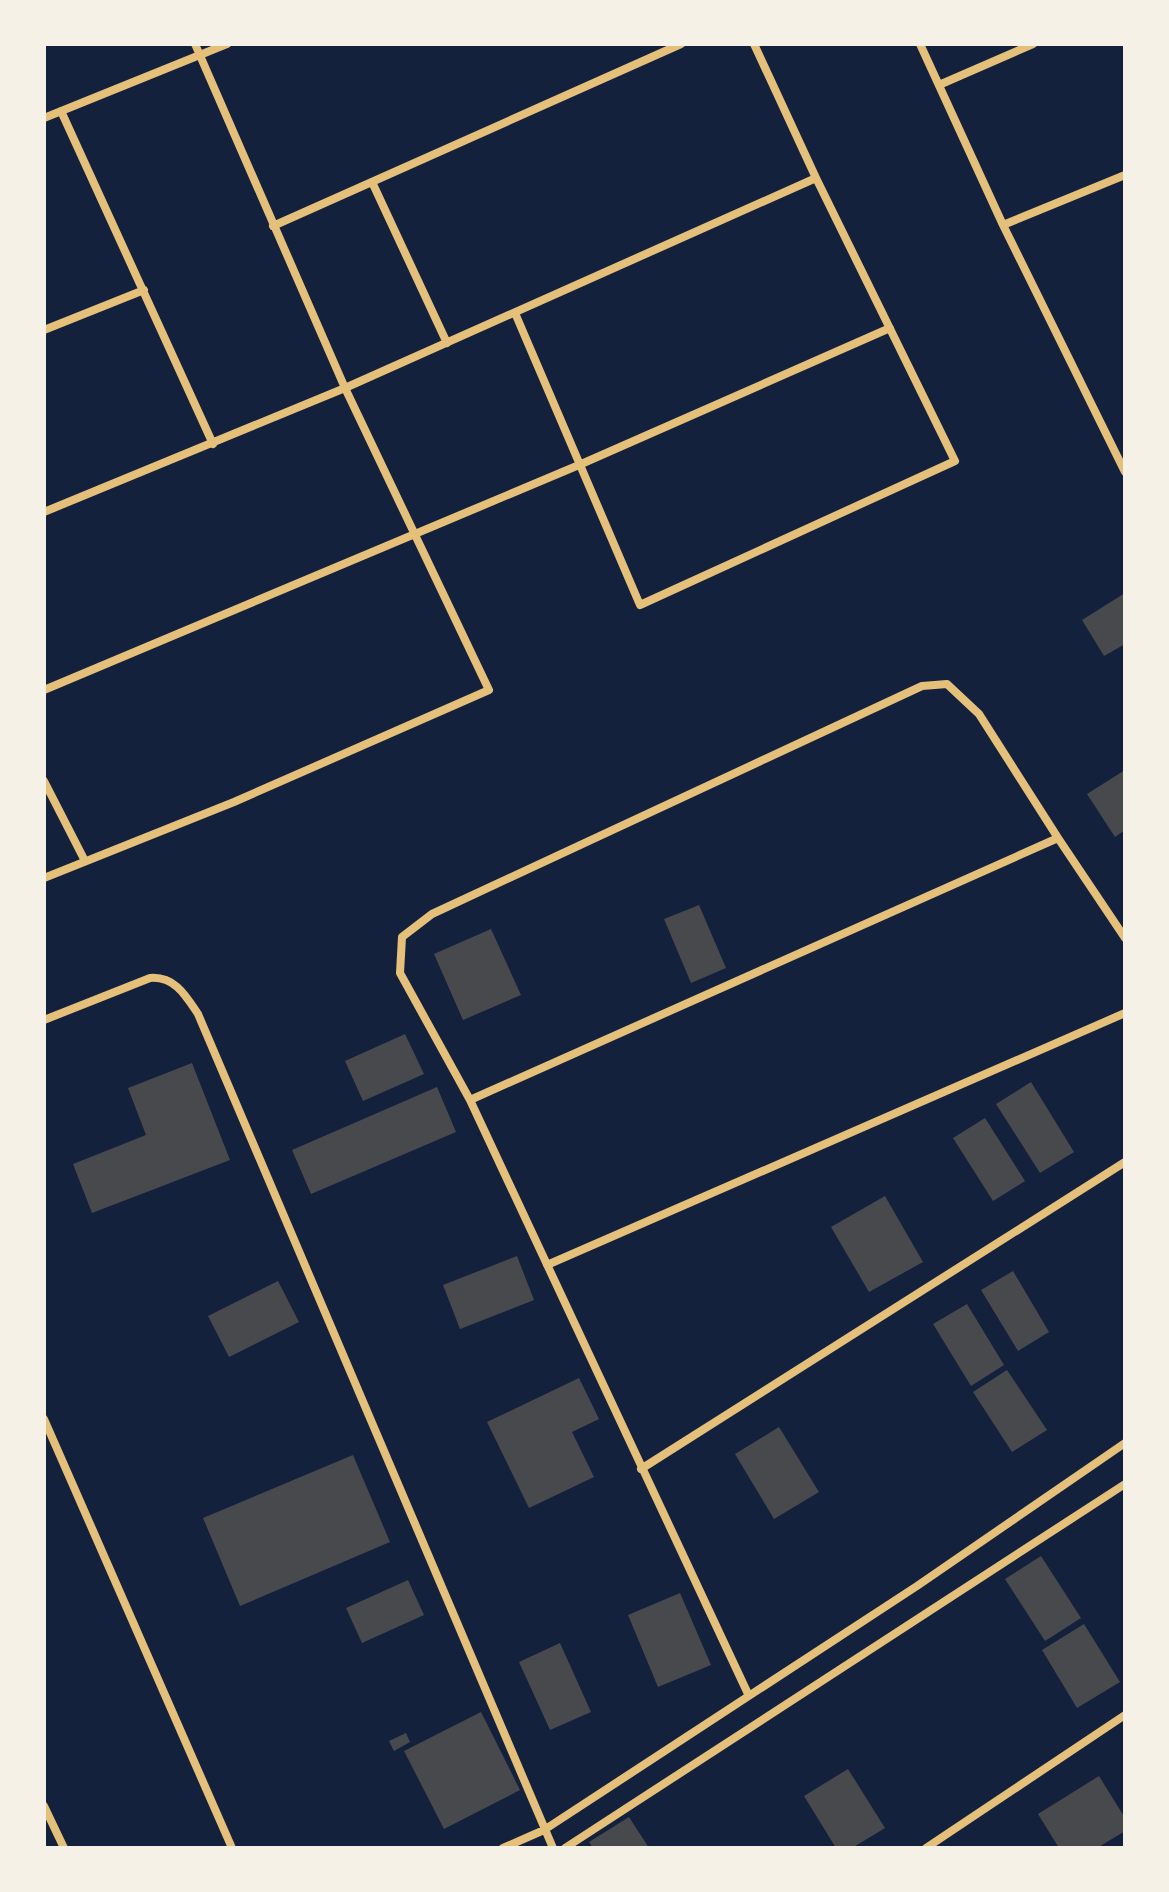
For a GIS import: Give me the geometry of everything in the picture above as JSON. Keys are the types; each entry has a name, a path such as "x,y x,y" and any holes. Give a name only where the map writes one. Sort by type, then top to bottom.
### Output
{"street":[{"path":"44,878 234,802 489,690 345,388 195,44"},
{"path":"44,118 227,44"},
{"path":"273,226 681,44"},
{"path":"515,313 640,605 955,461 754,44"},
{"path":"920,44 1003,225 1125,472"},
{"path":"939,85 1033,44"},
{"path":"61,111 213,444"},
{"path":"1003,225 1125,175"},
{"path":"44,512 345,388 816,178"},
{"path":"372,182 447,343"},
{"path":"44,330 144,290"},
{"path":"44,690 579,465 890,328"},
{"path":"749,1696 470,1100 400,973 402,937 432,914 922,686 947,684 979,714 1125,938"},
{"path":"44,781 85,861"},
{"path":"470,1100 1058,838"},
{"path":"44,1020 150,978 161,977 180,989 198,1014 553,1848"},
{"path":"547,1265 1125,1013"},
{"path":"641,1469 1125,1162"},
{"path":"44,1419 232,1848"},
{"path":"503,1848 544,1830 917,1586 1125,1443"},
{"path":"565,1848 1125,1484"},
{"path":"926,1848 1125,1715"},
{"path":"44,1806 64,1848"}],"building":[{"path":"1125,593 1125,644 1104,656 1082,620"},
{"path":"1125,770 1125,830 1115,837 1087,794"},
{"path":"699,905 726,968 691,983 664,919"},
{"path":"491,929 521,995 463,1020 434,954"},
{"path":"405,1034 424,1074 363,1101 345,1061"},
{"path":"192,1063 230,1160 92,1213 73,1164 146,1135 128,1088"},
{"path":"1031,1082 1074,1152 1040,1173 996,1104"},
{"path":"437,1087 456,1132 311,1194 292,1150"},
{"path":"985,1118 1025,1181 993,1201 953,1138"},
{"path":"885,1196 923,1262 869,1292 831,1227"},
{"path":"517,1256 534,1300 460,1329 443,1285"},
{"path":"1013,1271 1049,1332 1018,1351 981,1290"},
{"path":"278,1281 299,1322 229,1357 208,1316"},
{"path":"967,1304 1004,1365 971,1386 933,1324"},
{"path":"1007,1370 1047,1430 1012,1452 973,1392"},
{"path":"579,1378 599,1419 572,1432 594,1477 529,1508 487,1422"},
{"path":"779,1427 819,1492 774,1519 735,1454"},
{"path":"353,1455 390,1542 240,1606 203,1518"},
{"path":"1041,1556 1081,1618 1045,1641 1005,1579"},
{"path":"408,1580 424,1615 362,1643 346,1608"},
{"path":"680,1593 711,1665 658,1687 628,1615"},
{"path":"1084,1624 1120,1682 1077,1708 1042,1650"},
{"path":"560,1643 591,1712 550,1730 519,1662"},
{"path":"481,1712 520,1790 444,1829 404,1751"},
{"path":"406,1733 410,1742 394,1751 389,1741"},
{"path":"848,1769 885,1828 852,1848 836,1848 804,1796"},
{"path":"1099,1776 1125,1818 1125,1831 1097,1848 1059,1848 1038,1814"},
{"path":"629,1817 649,1848 593,1848 589,1842"}]}
